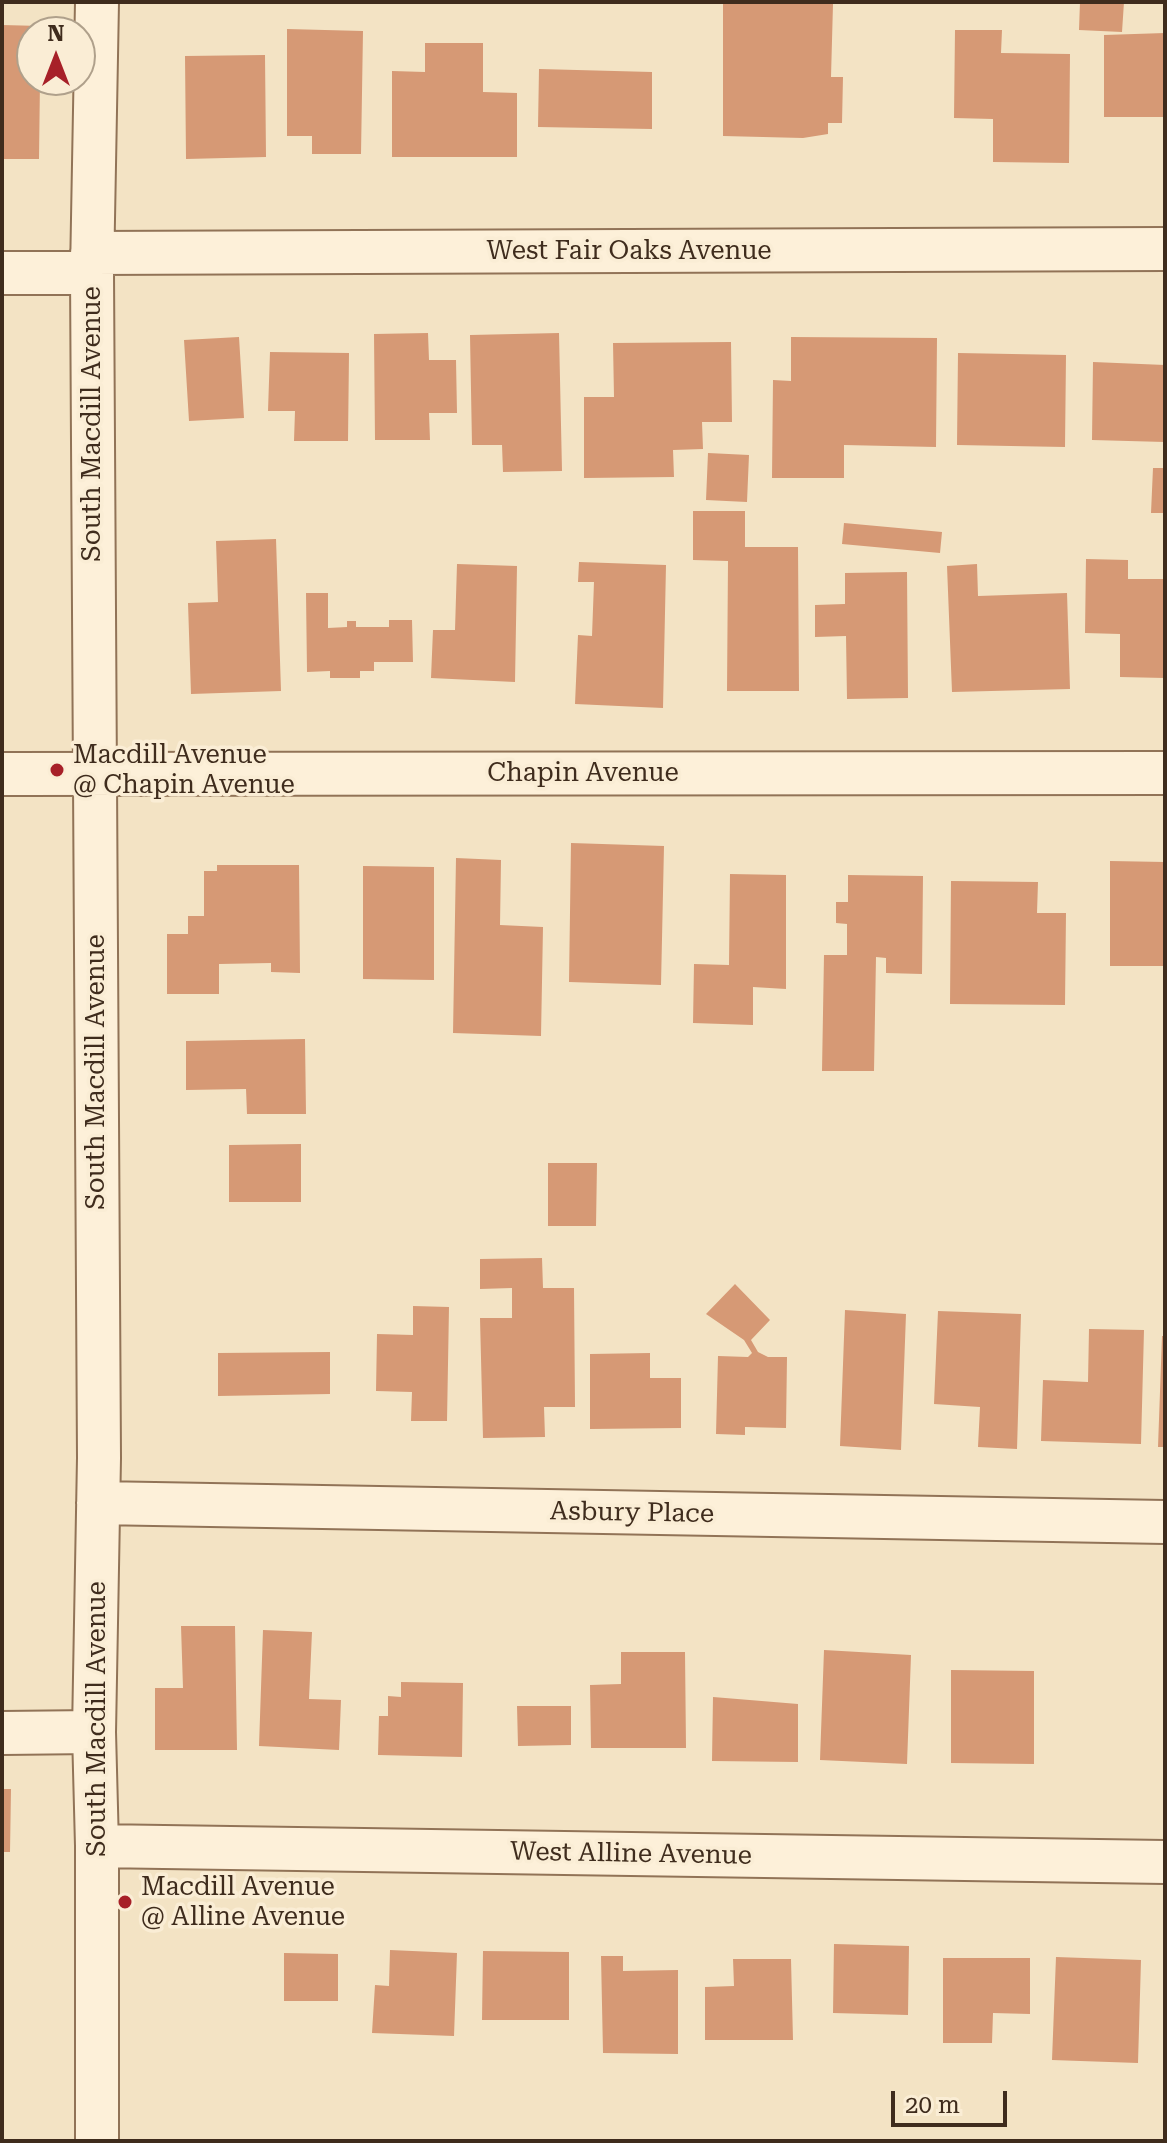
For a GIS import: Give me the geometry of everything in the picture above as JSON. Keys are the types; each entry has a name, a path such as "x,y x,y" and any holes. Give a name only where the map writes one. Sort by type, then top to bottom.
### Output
{"street":[{"name":"South Macdill Avenue","path":"97,2 92,263 98,1503 94,1732 97,2141"},
{"name":"West Fair Oaks Avenue","path":"2,273 92,263 1165,249"},
{"name":"Chapin Avenue","path":"2,774 1165,773"},
{"name":"Asbury Place","path":"98,1503 1165,1522"},
{"path":"2,1733 94,1732"},
{"name":"West Alline Avenue","path":"97,1846 1165,1862"}],"building":[{"path":"1080,2 1124,2 1122,32 1079,30"},
{"path":"723,4 833,4 831,77 843,77 842,123 828,123 828,134 803,138 723,136"},
{"path":"2,25 16,25 16,96 40,96 39,159 2,159"},
{"path":"287,29 363,31 361,154 312,154 312,136 287,136"},
{"path":"955,30 1002,30 1001,53 1070,54 1069,163 993,162 993,119 954,118"},
{"path":"1165,33 1165,117 1104,117 1104,35"},
{"path":"425,43 483,43 483,92 517,93 517,157 392,157 392,71 425,72"},
{"path":"265,55 266,157 186,159 185,56"},
{"path":"539,69 652,72 652,129 538,127"},
{"path":"428,333 429,360 456,360 457,413 429,413 430,440 375,440 374,334"},
{"path":"559,333 562,471 503,472 502,445 472,445 470,335"},
{"path":"239,337 244,418 189,421 184,340"},
{"path":"791,337 937,338 936,447 844,445 844,478 772,478 773,380 791,381"},
{"path":"731,342 732,422 702,422 703,449 673,450 674,477 584,478 584,397 614,397 613,343"},
{"path":"270,352 349,353 348,441 294,441 295,411 268,411"},
{"path":"958,353 1066,355 1065,447 957,445"},
{"path":"1093,362 1165,365 1165,442 1092,440"},
{"path":"708,453 749,455 747,502 706,500"},
{"path":"1153,468 1165,468 1165,513 1151,513"},
{"path":"693,511 745,511 745,547 798,547 799,691 727,691 728,561 693,560"},
{"path":"844,523 942,532 940,553 842,544"},
{"path":"276,539 281,691 191,694 188,603 218,602 216,541"},
{"path":"1086,559 1128,560 1128,579 1165,579 1165,678 1120,677 1120,634 1085,633"},
{"path":"579,562 666,565 663,708 575,704 578,635 592,636 594,582 578,582"},
{"path":"457,564 517,566 515,682 431,678 433,630 455,630"},
{"path":"977,564 978,596 1067,593 1070,689 952,692 947,566"},
{"path":"907,572 908,698 847,699 846,636 815,637 815,605 845,604 845,573"},
{"path":"306,593 328,593 328,628 347,627 347,621 356,621 356,627 389,627 389,620 412,620 413,662 374,662 374,671 360,671 360,678 330,678 330,671 307,672"},
{"path":"571,843 664,846 661,985 569,982"},
{"path":"456,858 501,860 500,925 543,927 541,1036 453,1033"},
{"path":"1110,861 1165,862 1165,966 1110,966"},
{"path":"217,865 299,865 300,973 271,972 271,963 219,964 219,994 167,994 167,934 188,934 188,916 204,916 204,871 217,871"},
{"path":"363,866 434,867 434,980 363,979"},
{"path":"730,874 786,875 786,989 753,987 753,1025 693,1023 694,964 729,965"},
{"path":"848,875 923,876 922,974 886,973 886,958 876,957 874,1071 822,1071 824,955 847,955 847,924 836,923 836,902 848,902"},
{"path":"951,881 1038,882 1037,913 1066,913 1065,1005 950,1004"},
{"path":"305,1039 306,1114 247,1114 246,1089 186,1090 186,1041"},
{"path":"301,1144 301,1202 229,1202 229,1145"},
{"path":"548,1163 597,1163 596,1226 548,1226"},
{"path":"542,1258 543,1288 574,1288 575,1407 544,1407 545,1437 483,1438 480,1318 512,1318 512,1288 480,1289 480,1259"},
{"path":"735,1284 770,1320 751,1340 758,1352 768,1357 787,1357 786,1428 745,1427 745,1435 716,1434 718,1356 748,1357 752,1353 744,1340 706,1314"},
{"path":"413,1306 449,1307 447,1421 411,1421 412,1392 376,1391 377,1334 413,1335"},
{"path":"845,1310 906,1314 901,1450 840,1446"},
{"path":"938,1311 1021,1314 1017,1449 978,1447 980,1407 934,1404"},
{"path":"1089,1329 1144,1330 1141,1444 1041,1441 1043,1380 1088,1382"},
{"path":"1162,1336 1165,1336 1165,1447 1158,1447"},
{"path":"330,1352 330,1394 218,1396 218,1353"},
{"path":"650,1353 650,1378 681,1378 681,1428 590,1429 590,1354"},
{"path":"181,1626 235,1626 237,1750 155,1750 155,1688 183,1688"},
{"path":"263,1630 312,1632 309,1699 341,1700 339,1750 259,1746"},
{"path":"824,1650 911,1655 907,1764 820,1760"},
{"path":"621,1652 685,1652 686,1748 591,1748 590,1685 621,1684"},
{"path":"951,1670 1034,1671 1034,1764 951,1763"},
{"path":"401,1682 463,1683 462,1757 378,1755 379,1716 388,1716 388,1696 401,1697"},
{"path":"713,1697 798,1704 798,1762 712,1761"},
{"path":"517,1706 571,1706 571,1745 518,1746"},
{"path":"2,1789 11,1789 10,1852 2,1852"},
{"path":"834,1944 909,1946 908,2015 833,2013"},
{"path":"390,1950 457,1953 454,2036 372,2033 375,1985 389,1986"},
{"path":"483,1951 569,1952 569,2020 482,2020"},
{"path":"284,1953 338,1954 338,2001 284,2001"},
{"path":"601,1956 623,1956 623,1971 678,1970 678,2054 603,2053"},
{"path":"1056,1957 1141,1960 1138,2063 1052,2060"},
{"path":"943,1958 1030,1958 1030,2014 993,2013 992,2043 943,2043"},
{"path":"733,1959 791,1959 793,2040 705,2040 705,1987 734,1986"}],"place":[{"name":"Macdill Avenue @ Chapin Avenue","path":"57,770"},
{"name":"Macdill Avenue @ Alline Avenue","path":"125,1902"}]}
